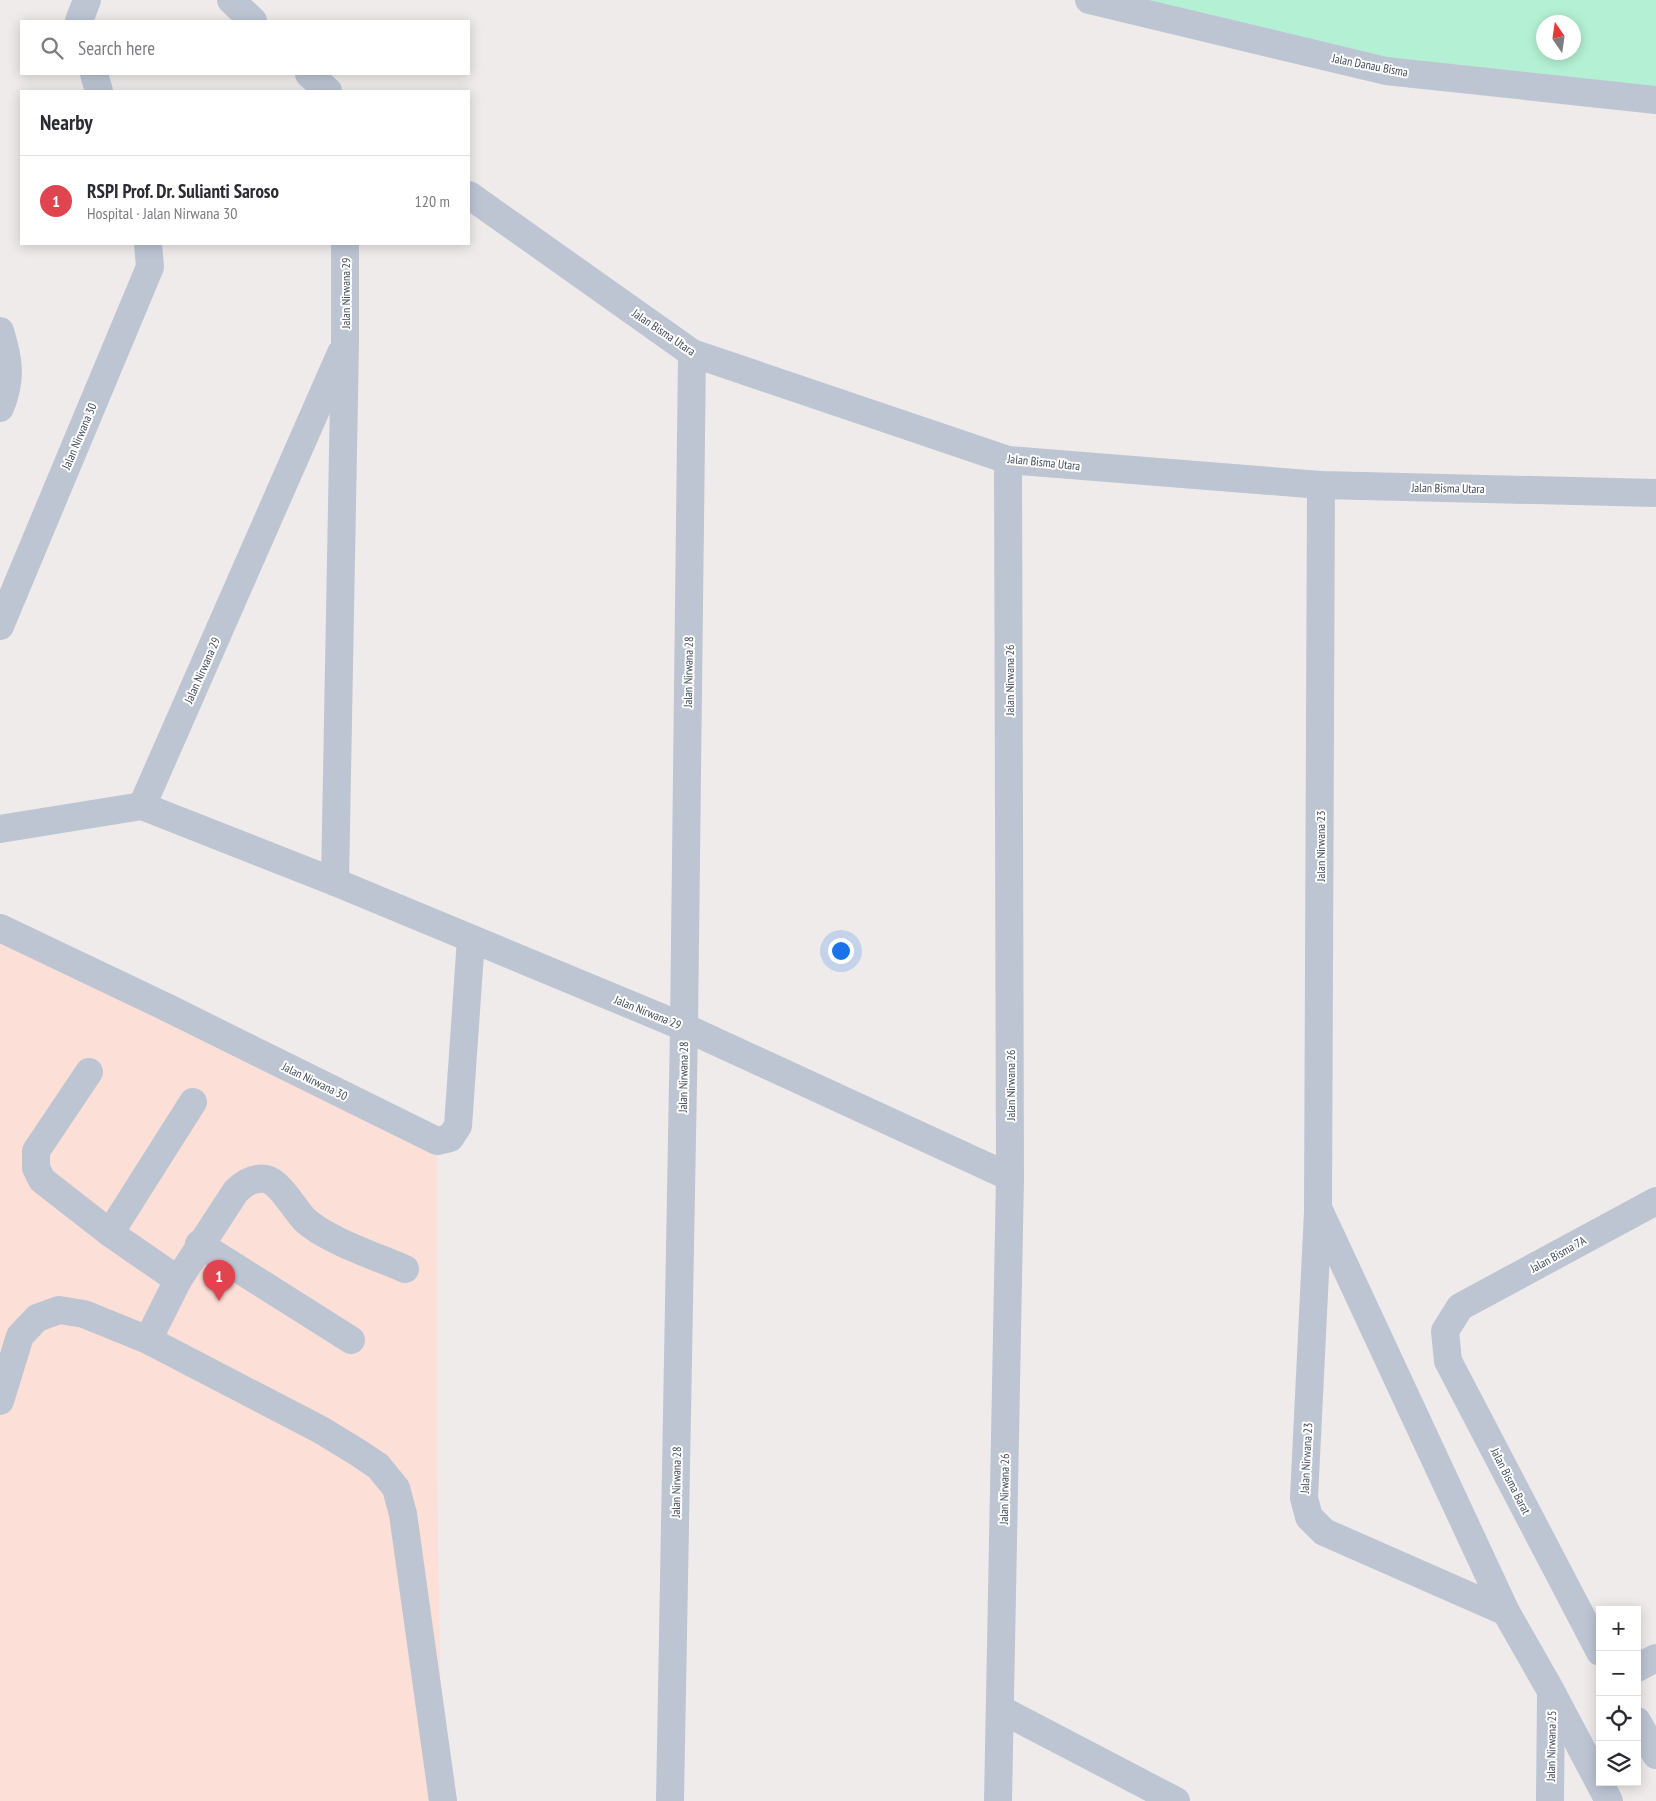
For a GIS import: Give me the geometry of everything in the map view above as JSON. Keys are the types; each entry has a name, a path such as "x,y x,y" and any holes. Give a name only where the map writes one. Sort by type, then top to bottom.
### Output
{"street":[{"path":"79,20 87,0"},
{"path":"231,0 252,20"},
{"name":"Jalan Danau Bisma","path":"1089,0 1386,71 1656,100"},
{"path":"94,75 99,90"},
{"path":"310,75 327,90"},
{"name":"Jalan Bisma Utara","path":"470,196 692,353 1008,460 1321,485 1656,493"},
{"name":"Jalan Nirwana 30","path":"0,626 150,267 148,245"},
{"name":"Jalan Nirwana 29","path":"335,882 345,343 345,245"},
{"path":"0,331 8,358 8,381 0,408"},
{"name":"Jalan Nirwana 29","path":"345,343 142,806 335,882 684,1027 1010,1178"},
{"name":"Jalan Nirwana 28","path":"670,1801 684,1027 692,353"},
{"name":"Jalan Nirwana 26","path":"998,1801 1010,1178 1008,460"},
{"name":"Jalan Nirwana 23","path":"1321,485 1318,1208 1304,1498 1309,1517 1324,1532 1506,1612"},
{"path":"0,829 142,806"},
{"name":"Jalan Nirwana 30","path":"0,928 168,1008 437,1141 450,1138 458,1126 470,939"},
{"path":"89,1072 36,1151 36,1168 42,1180 110,1233 178,1280"},
{"path":"110,1233 193,1102"},
{"path":"148,1340 178,1280 199,1244 243,1184 257,1179 267,1179 275,1183 306,1221 329,1236 405,1269"},
{"name":"Jalan Bisma 7A","path":"1460,1307 1656,1201"},
{"name":"Jalan Nirwana 23","path":"1318,1208 1506,1612 1551,1691 1609,1801"},
{"path":"199,1244 351,1340"},
{"name":"Jalan Bisma Barat","path":"1460,1307 1445,1331 1448,1360 1599,1651"},
{"path":"0,1401 20,1336 37,1318 59,1310 84,1314 148,1340 321,1430 378,1466 396,1488 403,1514 443,1801"},
{"path":"1641,1666 1656,1658"},
{"name":"Jalan Nirwana 25","path":"1550,1801 1551,1691"},
{"path":"1000,1709 1176,1801"},
{"path":"1641,1728 1656,1755"}],"shaded area":[{"path":"0,928 437,1141 437,1460 442,1801 0,1801"}],"green space":[{"path":"1089,0 1656,0 1656,100 1386,71"}],"place":[{"name":"RSPI Prof. Dr. Sulianti Saroso","path":"219,1301"}]}
